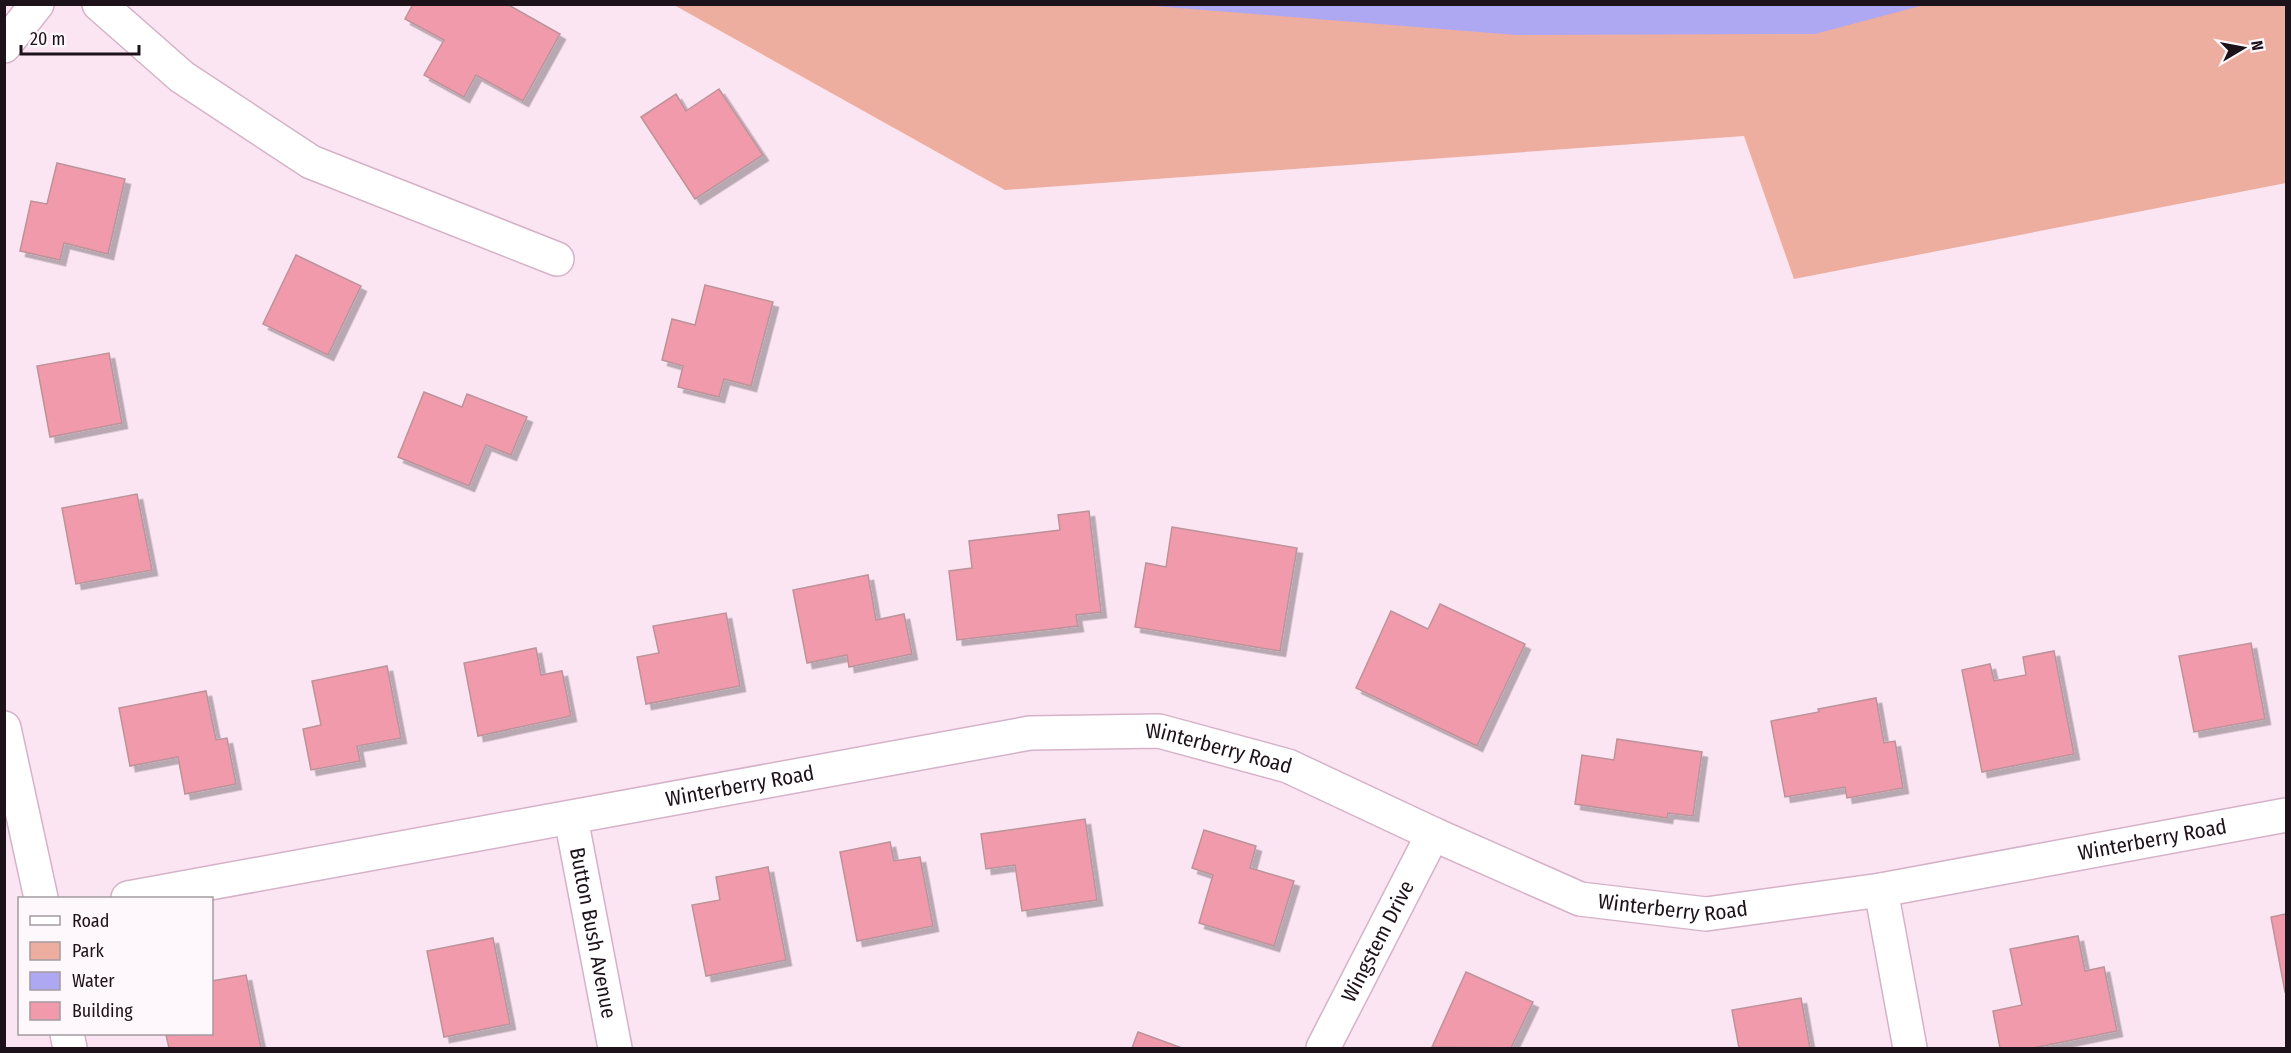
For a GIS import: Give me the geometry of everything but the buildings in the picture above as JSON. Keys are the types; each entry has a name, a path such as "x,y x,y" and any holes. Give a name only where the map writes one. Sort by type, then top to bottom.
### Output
{"street":[{"path":"4,46 37,4"},
{"path":"99,4 182,77 311,162 557,259"},
{"path":"4,728 41,897"},
{"name":"Winterberry Road","path":"134,897 1030,733 1159,731 1287,766 1432,834 1580,899 1706,914 1881,890 2286,815"},
{"name":"Button Bush Avenue","path":"571,818 615,1048"},
{"name":"Wingstem Drive","path":"1323,1048 1432,834"},
{"path":"1881,890 1911,1048"}],"green space":[{"path":"674,5 2286,5 2286,183 1794,279 1744,136 1005,190"}],"water":[{"path":"1924,4 1815,34 1516,35 1142,5"}]}
